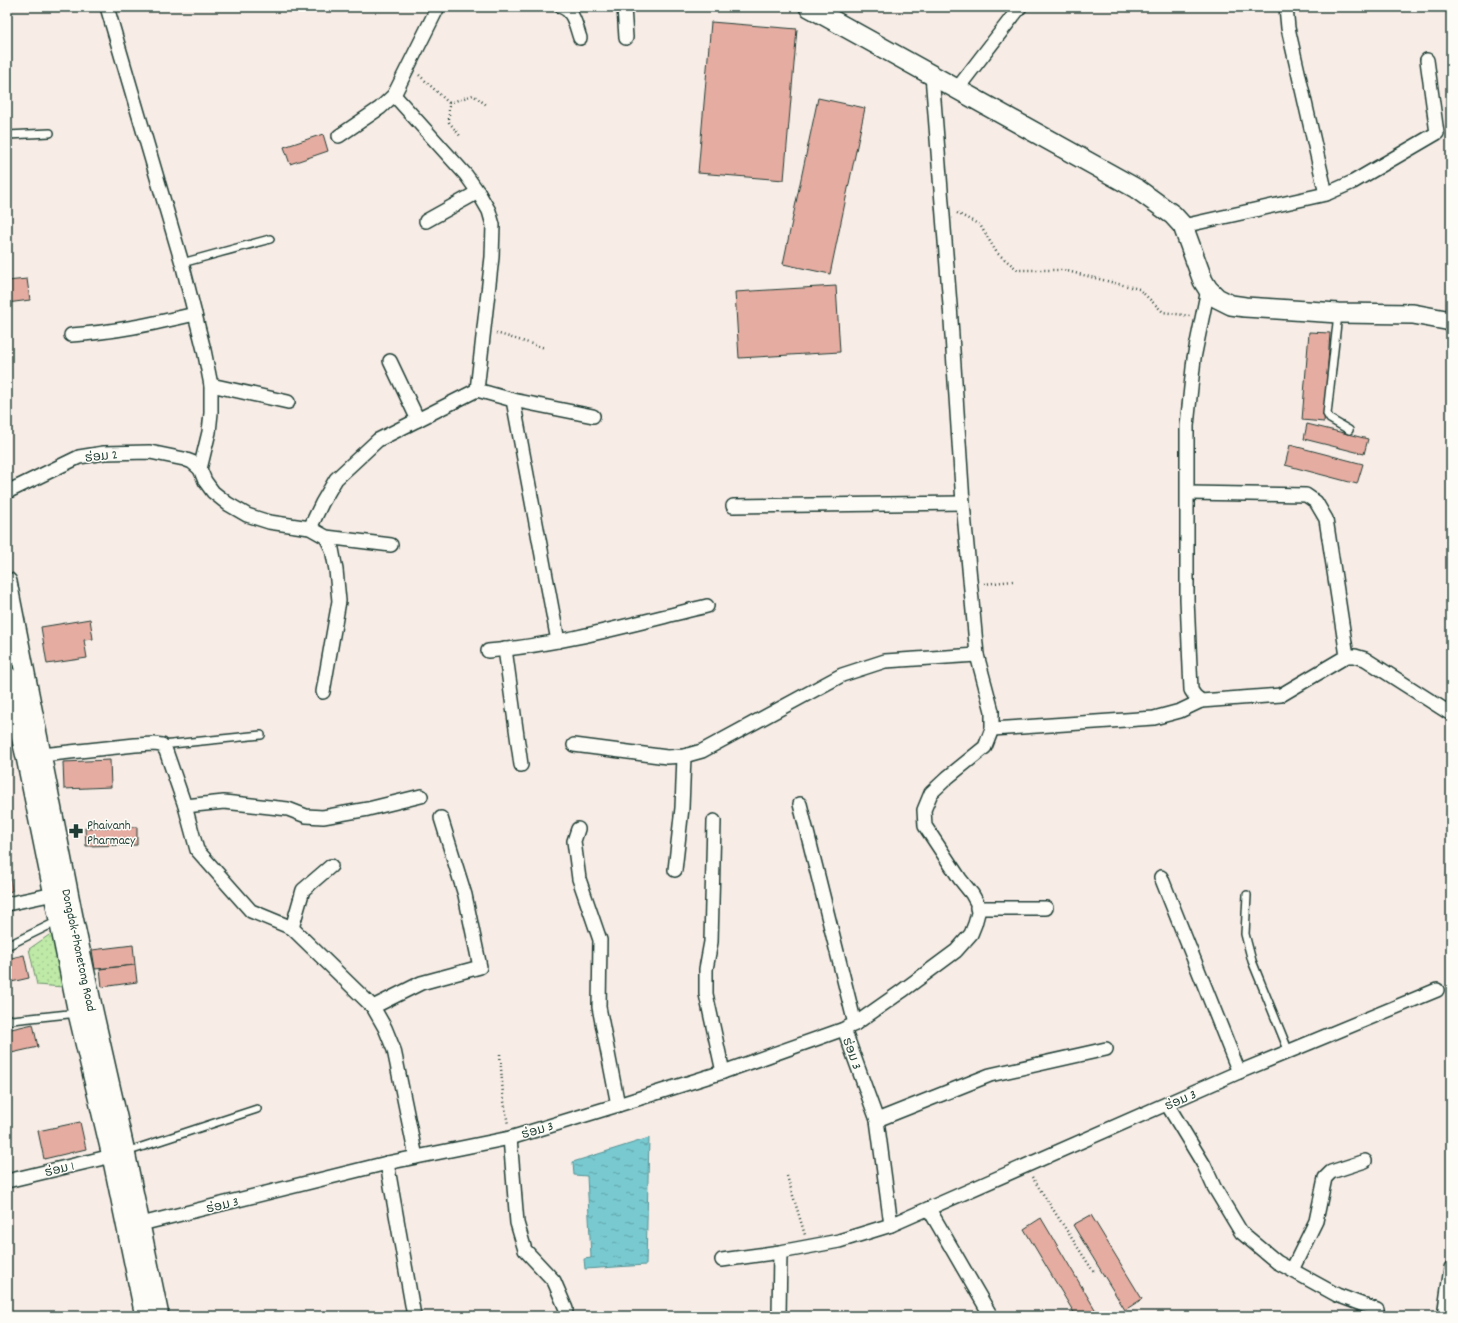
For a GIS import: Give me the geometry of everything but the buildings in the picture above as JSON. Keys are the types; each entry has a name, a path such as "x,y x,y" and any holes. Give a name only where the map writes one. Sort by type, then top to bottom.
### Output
{"main road":[{"path":"809,7 1137,189 1173,215 1183,226 1203,281 1208,289 1217,298 1231,305 1338,313 1413,314 1451,321"},
{"name":"Dongdok-Phonetong Road","path":"7,582 42,755 67,918 86,1012 133,1226 159,1316"},
{"name":"Dongdok-Phonetong Road","path":"8,681 26,757 54,894 67,918"},
{"name":"Dongdok-Phonetong Road","path":"133,1226 144,1316"}],"street":[{"path":"107,7 182,263 211,384 211,413 209,432 200,469 206,481 213,492 228,504 247,515 269,522 310,528 326,537 391,545"},
{"path":"339,136 380,108 394,95 438,7"},
{"path":"562,7 568,9 573,17 580,38"},
{"path":"624,7 626,38"},
{"path":"957,89 1020,7"},
{"path":"1286,7 1288,28 1326,194"},
{"path":"1183,226 1326,194 1353,182 1437,133 1427,60"},
{"path":"800,804 849,1027 902,992 956,950 970,934 978,914 972,894 960,879 925,826 924,810 931,793 985,747 992,730 992,712 977,655 972,585 963,503 932,75"},
{"path":"394,95 466,175 489,211 493,225 492,257 477,390"},
{"path":"426,221 478,192"},
{"path":"1201,701 1195,696 1192,690 1187,599 1187,426 1194,358 1208,289"},
{"path":"71,335 103,333 134,328 195,314"},
{"path":"390,361 418,420"},
{"path":"211,384 288,402"},
{"path":"310,528 336,479 378,440 477,390 513,400 593,416"},
{"path":"513,400 558,641"},
{"name":"ຮ່ອມ 2","path":"7,492 79,458 104,453 150,452 184,459 192,462 200,469"},
{"path":"1188,493 1306,495 1316,502 1326,519 1347,656"},
{"path":"733,506 963,503"},
{"path":"323,692 339,601 332,549 326,537"},
{"path":"488,651 558,641 707,606"},
{"path":"505,649 521,765"},
{"path":"574,745 667,757 684,756 702,751 842,675 885,661 977,655"},
{"path":"992,730 1154,718 1180,711 1201,701 1281,695 1347,656 1355,656 1365,659 1451,714"},
{"path":"42,755 135,745 162,745 166,751 185,806 197,850 251,910 292,928 373,1007 385,1028 394,1050 416,1157"},
{"path":"675,870 682,808 684,756"},
{"path":"185,806 224,802 288,809 306,816 323,817 368,809 421,796"},
{"path":"373,1007 421,983 480,967 465,895 441,818"},
{"path":"714,821 711,934 706,969 706,994 723,1072"},
{"path":"578,829 574,841 579,879 600,940 600,1007 618,1106"},
{"path":"292,928 303,890 331,866"},
{"path":"1161,877 1239,1072"},
{"path":"7,904 54,894"},
{"path":"977,908 1046,908"},
{"name":"ຮ່ອມ 3","path":"133,1226 387,1163 510,1138 618,1106 723,1072 849,1027 877,1120 892,1225 1239,1072 1437,990"},
{"path":"877,1120 990,1075 1106,1049"},
{"path":"1167,1104 1204,1165 1214,1187 1241,1232 1277,1262 1337,1295 1377,1310"},
{"path":"510,1138 517,1222 526,1250 554,1281 566,1309 566,1316"},
{"name":"ຮ່ອມ 1","path":"7,1181 118,1154"},
{"path":"1292,1270 1316,1221 1325,1178 1331,1172 1365,1161"},
{"path":"387,1163 414,1316"},
{"path":"929,1209 991,1316"},
{"path":"722,1260 780,1252 839,1241 892,1225"},
{"path":"779,1316 780,1252"},
{"path":"1444,1316 1451,1268"}],"lane":[{"path":"7,135 50,133"},
{"path":"182,263 270,239"},
{"path":"1338,313 1328,414 1330,419 1349,430"},
{"path":"162,745 261,734"},
{"path":"1247,895 1245,934 1252,961 1289,1052"},
{"path":"7,946 67,918"},
{"path":"7,1018 12,1020 86,1012"},
{"path":"118,1154 257,1109"}],"path":[{"path":"409,65 449,103 449,122 461,137"},
{"path":"449,103 473,95 488,106"},
{"path":"942,206 980,225 997,253 1018,270 1063,270 1139,289 1163,312 1202,319"},
{"path":"484,329 545,348"},
{"path":"972,585 1013,581"},
{"path":"500,1054 503,1095 510,1138"},
{"path":"1025,1167 1095,1274"},
{"path":"787,1176 809,1247"}],"green space":[{"path":"52,933 63,987 37,985 29,949"}],"water":[{"path":"649,1138 646,1265 585,1269 584,1259 591,1258 587,1176 574,1175 573,1162"}],"place":[{"name":"Phaivanh Pharmacy","path":"76,831"}]}
